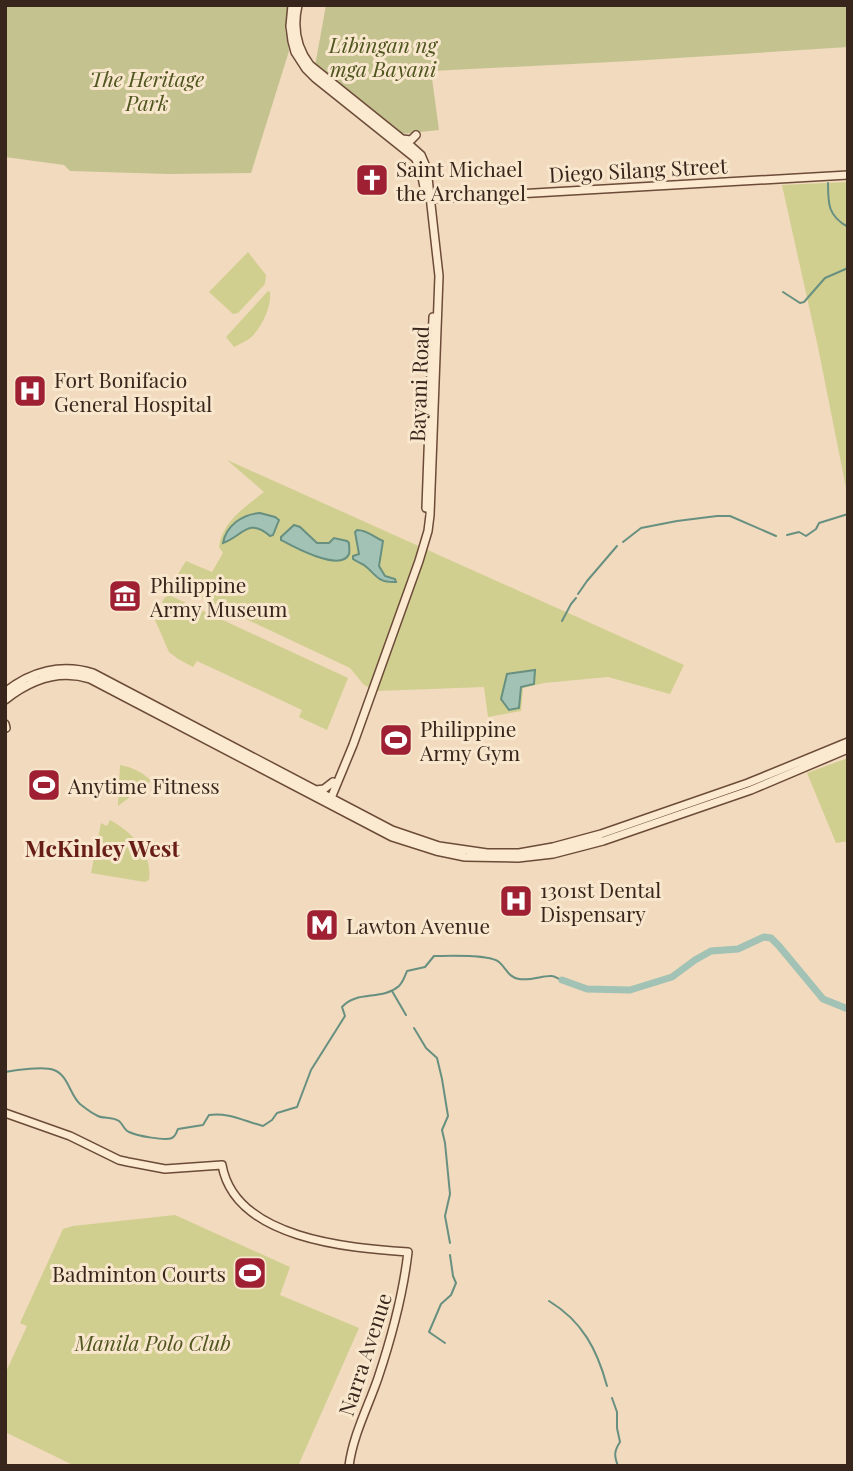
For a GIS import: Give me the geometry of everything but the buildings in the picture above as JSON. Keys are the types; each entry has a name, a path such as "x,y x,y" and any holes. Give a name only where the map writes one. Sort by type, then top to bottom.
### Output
{"main road":[{"name":"Bayani Road","path":"292,5 292,41 295,52 306,69 416,160 423,178 433,250 435,285 424,530 351,744"},
{"name":"Bayani Road","path":"298,5 295,27 297,40 310,65 418,152 424,160 437,248 439,285 428,531 328,800"},
{"path":"402,139 411,140 416,135"},
{"name":"Diego Silang Street","path":"431,199 848,176"},
{"path":"5,707 6,697 26,678 54,669 89,671 316,790 328,800 341,803 392,830 439,846 487,853 533,851 581,841 748,783 848,742"},
{"path":"6,697 48,678 71,675 90,679 328,800 392,837 436,851 488,858 534,857 573,850 761,786 848,749"},
{"path":"316,790 335,784 341,803"},
{"name":"Narra Avenue","path":"5,1113 70,1136 119,1160 144,1166 173,1169 222,1165 226,1181 241,1202 255,1214 280,1228 337,1244 408,1252 395,1322 357,1432 349,1466"}],"green space":[{"name":"The Heritage Park","path":"5,5 289,5 285,29 289,51 251,173 70,171 64,165 5,157"},
{"name":"Libingan ng mga Bayani","path":"326,5 848,5 848,47 431,71 439,130 401,134 315,66"},
{"path":"848,182 848,498 782,185"},
{"path":"248,252 266,275 265,284 238,313 233,314 209,292"},
{"path":"268,291 269,304 261,324 249,339 234,347 226,337"},
{"path":"227,460 684,665 670,694 608,677 544,683 523,688 521,711 488,717 484,687 377,691 364,685 350,668 172,584 186,561 212,572 223,553 219,547 225,530 235,516 264,492"},
{"path":"168,596 348,678 327,730 299,717 302,710 197,661 193,667 169,652 155,620 164,598"},
{"path":"848,758 848,841 836,843 807,773"},
{"path":"120,765 137,770 151,781 118,806"},
{"path":"110,820 139,844 148,861 149,880 145,882 91,873 101,823 107,826"},
{"name":"Manila Polo Club","path":"175,1215 290,1267 280,1295 359,1328 298,1466 75,1466 5,1432 5,1374 27,1326 20,1323 63,1229"}],"shaded area":[{"path":"260,513 279,520 273,535 251,528 223,543 231,526 247,516"},
{"path":"294,525 300,527 317,543 329,543 334,538 347,541 349,554 337,561 327,560 281,540"},
{"path":"357,530 383,541 379,566 385,576 395,579 396,582 381,580 353,559 353,556 359,554 355,532"},
{"path":"535,670 534,684 521,687 519,708 509,710 501,699 507,674"}],"waterway":[{"path":"828,183 830,209 836,218 848,227"},
{"path":"783,292 800,303 804,302 825,278 848,268"},
{"path":"787,535 799,532 806,536 816,529 819,523 848,514"},
{"path":"623,542 641,528 717,516 730,516 776,536"},
{"path":"578,594 617,546"},
{"path":"562,621 576,598"},
{"path":"562,980 587,989 630,990 672,977 711,951 738,949 764,937 771,938 779,946 823,999 848,1009"},
{"path":"5,1072 37,1068 54,1070 63,1076 77,1100 86,1109 100,1117 116,1119 133,1134 172,1138 178,1129 203,1125 209,1115 216,1114 263,1126 277,1113 297,1107 311,1070 345,1016 342,1007 355,999 392,991 404,979 407,971 425,967 434,956 494,959 515,978 552,976 562,980"},
{"path":"392,991 406,1015"},
{"path":"414,1028 426,1048 437,1058 442,1079 448,1116 442,1130 450,1194 445,1216 450,1243"},
{"path":"445,1343 429,1332 441,1304 451,1295 456,1283 450,1255"},
{"path":"549,1301 571,1318 587,1337 607,1386"},
{"path":"612,1398 617,1412 620,1442 615,1454 618,1466"}],"place":[{"name":"Saint Michael the Archangel","path":"372,180"},
{"name":"Fort Bonifacio General Hospital","path":"30,391"},
{"name":"Philippine Army Museum","path":"125,596"},
{"name":"Philippine Army Gym","path":"396,740"},
{"name":"Anytime Fitness","path":"44,785"},
{"name":"1301st Dental Dispensary","path":"516,901"},
{"name":"Lawton Avenue","path":"322,925"},
{"name":"Badminton Courts","path":"250,1273"}],"district":[{"name":"McKinley West","path":"102,847"}]}
